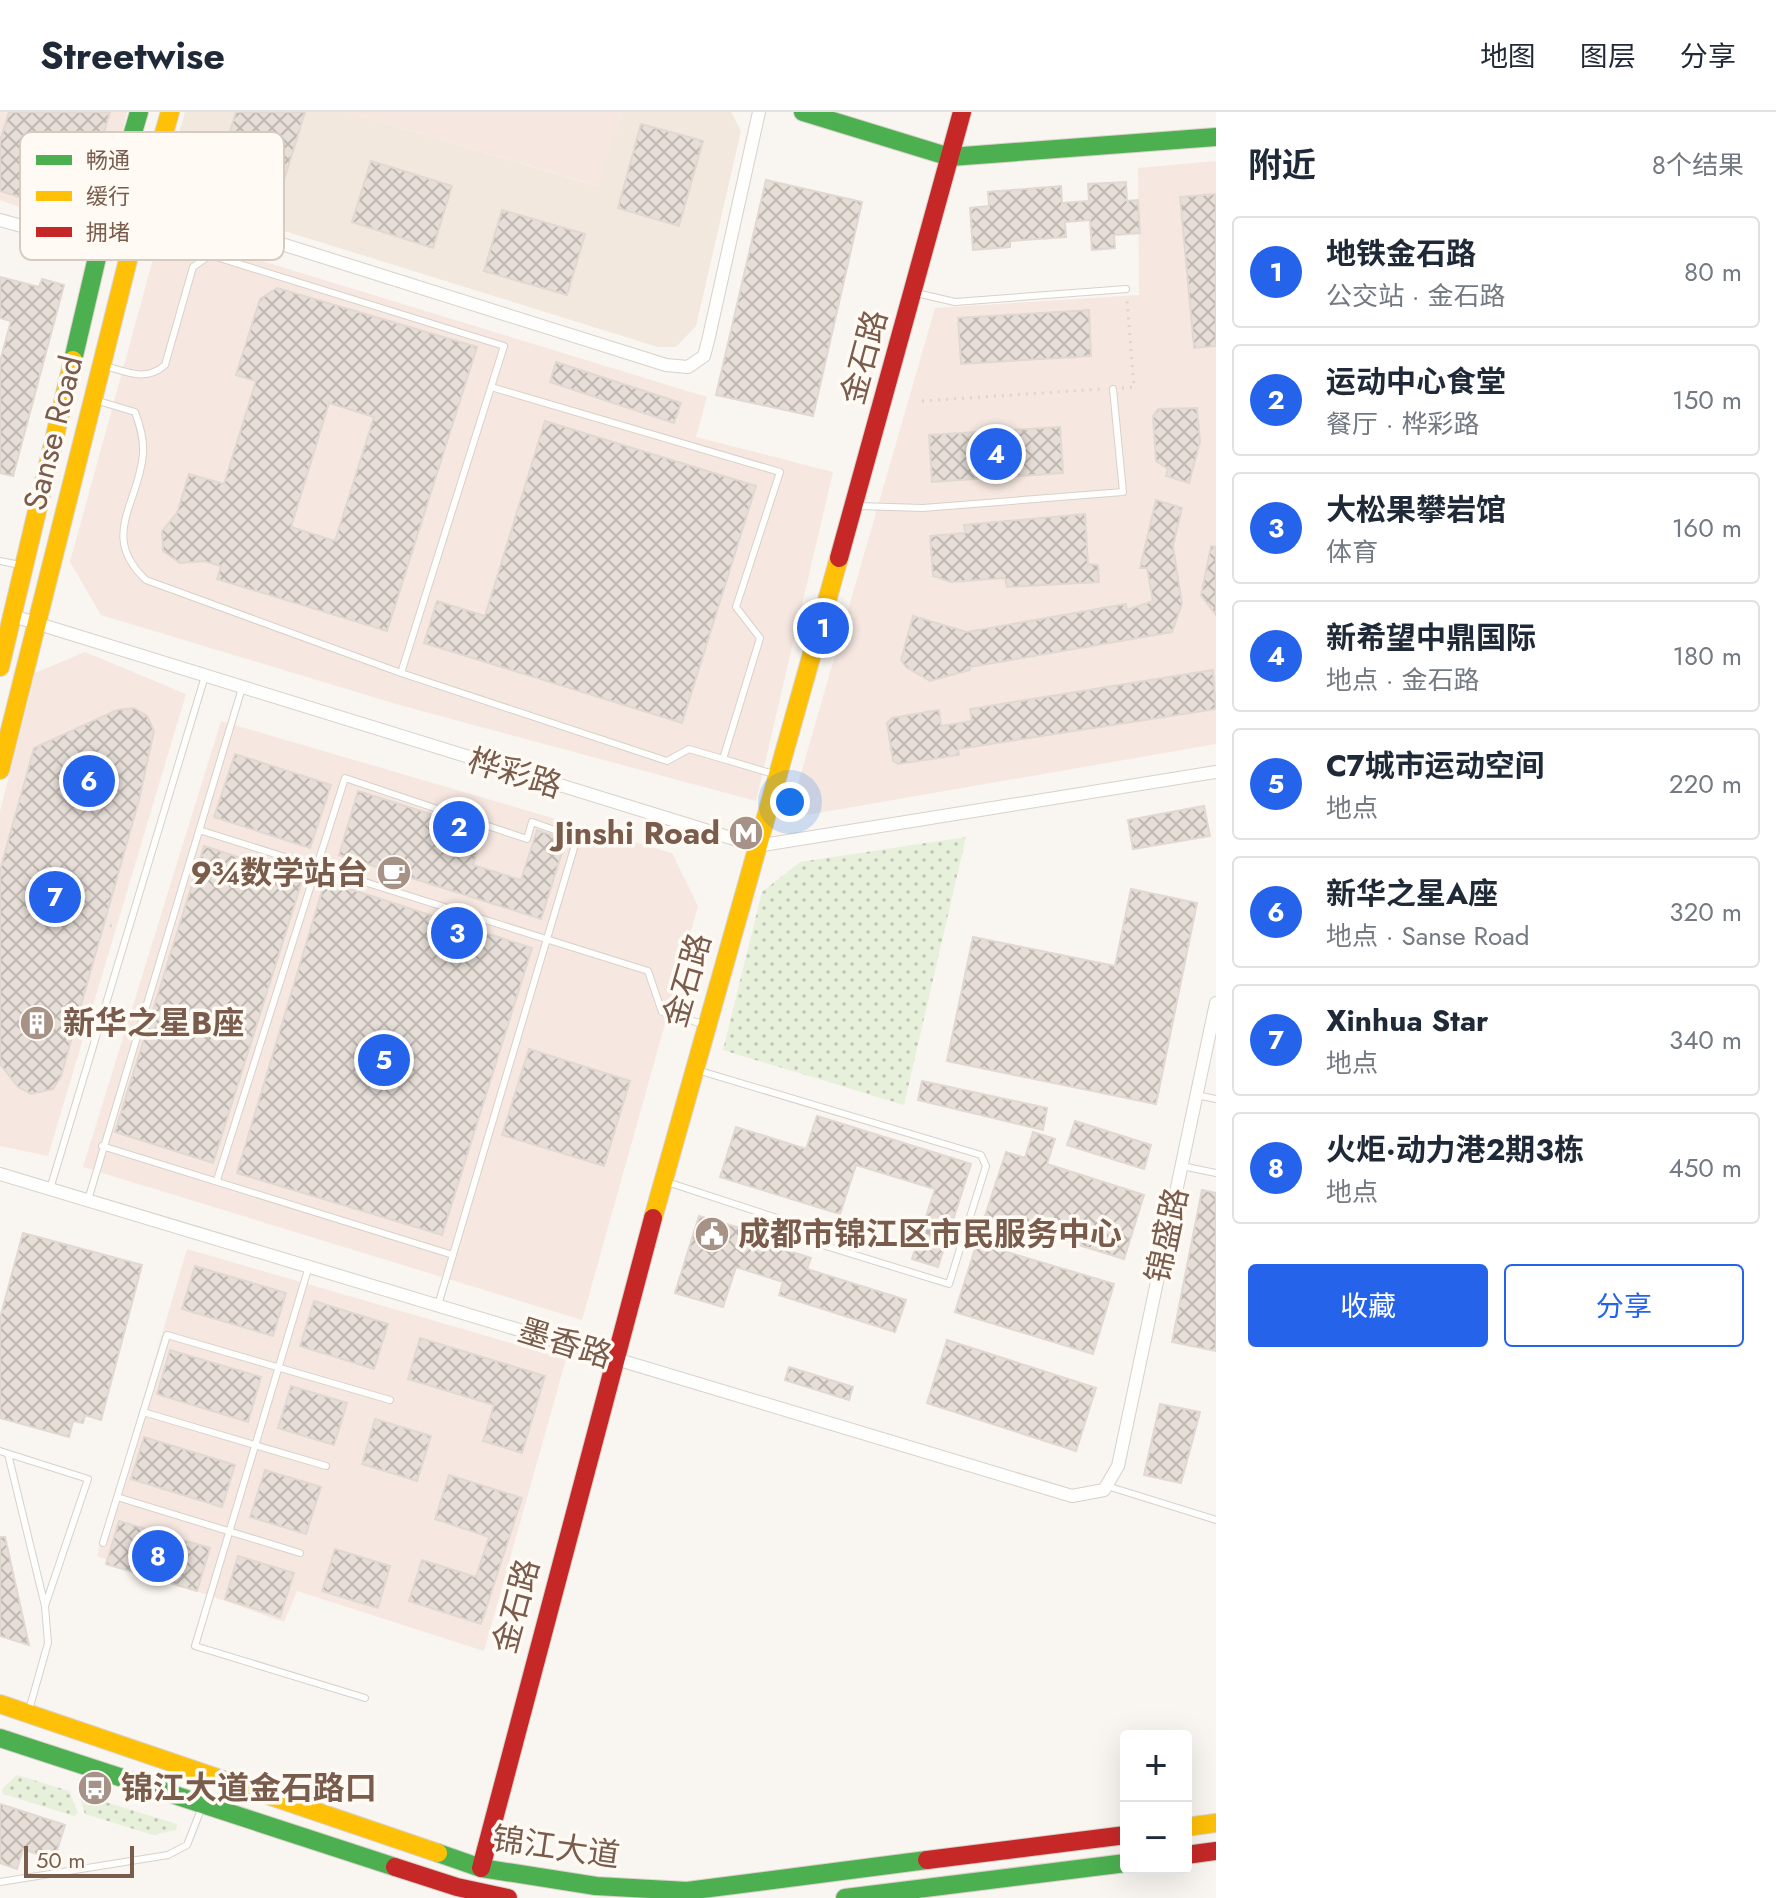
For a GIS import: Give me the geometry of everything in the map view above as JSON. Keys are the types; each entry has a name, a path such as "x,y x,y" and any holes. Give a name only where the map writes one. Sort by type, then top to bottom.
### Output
{"street":[{"name":"Sanse Road","path":"133,132 139,112"},
{"name":"Sanse Road","path":"164,132 170,112"},
{"path":"284,245 666,365 688,367 704,356 759,112"},
{"path":"803,112 950,157 1216,137"},
{"name":"金石路","path":"481,1868 612,1357 854,506 962,112"},
{"path":"0,220 20,226"},
{"name":"Sanse Road","path":"1,657 96,260"},
{"name":"Sanse Road","path":"0,770 128,260"},
{"name":"桦彩路","path":"13,616 757,846 1216,772"},
{"name":"锦盛路","path":"1107,1486 1118,1466 1216,1003"},
{"name":"墨香路","path":"0,1174 1072,1496 1104,1490 1107,1486"},
{"name":"锦江大道","path":"0,1704 481,1868 596,1886 687,1891 1120,1836"},
{"name":"锦江大道","path":"0,1738 456,1892 496,1897"},
{"path":"1192,1826 1216,1823"},
{"path":"1192,1854 1216,1851"},
{"path":"845,1898 952,1892 1120,1864"},
{"path":"456,1892 481,1868 496,1897"}],"lane":[{"path":"101,365 143,376 155,374 165,365 193,267 203,260"},
{"path":"226,260 504,346 401,673"},
{"path":"913,293 955,302 1126,289"},
{"path":"491,387 780,472 736,607 760,638 723,759"},
{"path":"854,506 923,508 1123,492 1113,389"},
{"path":"92,400 135,412 142,434 143,456 122,530 125,551 133,568 146,580 401,673 667,761 689,749 777,775"},
{"path":"0,561 24,566"},
{"path":"50,1189 205,676"},
{"path":"88,1200 242,688"},
{"path":"217,1180 345,778 527,839 532,822 577,838 438,1305"},
{"path":"199,830 648,971 662,1012 706,1024"},
{"path":"662,1181 777,1218 787,1234 949,1284 986,1166 981,1155 693,1069"},
{"path":"1197,1095 1216,1099"},
{"path":"102,1146 453,1255"},
{"path":"1182,1166 1216,1173"},
{"path":"309,1266 195,1646 365,1698"},
{"path":"103,1543 167,1335 390,1400"},
{"path":"143,1412 326,1466"},
{"path":"0,1451 88,1479 45,1606"},
{"path":"8,1454 45,1606 48,1643 28,1714"},
{"path":"1107,1486 1216,1520"},
{"path":"117,1497 300,1553"},
{"path":"0,1882 168,1855 187,1845 203,1805"}],"path":[{"path":"922,401 1134,387 1126,289"},
{"path":"102,924 129,930"}],"shaded area":[{"path":"0,112 127,112 122,132 20,132 20,207 0,200"},
{"path":"185,112 347,112 597,186 623,112 731,112 741,131 696,326 676,347 658,347 284,231 284,132 179,132"},
{"path":"347,112 623,112 598,186"},
{"path":"1216,161 1216,744 801,816 793,801 935,308 1139,295 1138,168"},
{"path":"153,260 259,260 707,397 696,437 833,472 756,801 403,706 101,615 70,562"},
{"path":"85,652 186,694 48,1156 0,1146 0,811 35,673"},
{"path":"221,721 672,853 698,906 582,1320 83,1167"},
{"path":"187,1249 566,1359 484,1651 297,1591 284,1622 97,1556"}],"green space":[{"path":"966,837 904,1105 723,1050 762,892 800,862"},
{"path":"17,1775 69,1791 78,1813 74,1816 3,1794 2,1789"},
{"path":"79,1794 177,1824 176,1830 153,1835 85,1814"}],"building":[{"path":"9,112 110,112 104,132 20,132 20,197 0,191 0,141"},
{"path":"236,112 305,112 284,180 284,132 230,132"},
{"path":"641,124 703,141 679,226 618,208"},
{"path":"371,161 452,186 433,248 352,222"},
{"path":"766,180 862,202 813,416 716,395"},
{"path":"1126,182 1127,201 1138,200 1140,233 1114,235 1115,248 1092,250 1090,220 1065,222 1066,237 1010,241 1010,247 973,250 970,208 989,206 988,192 1061,186 1062,203 1089,201 1088,184"},
{"path":"1216,194 1216,346 1194,348 1180,197"},
{"path":"502,210 585,234 567,295 484,271"},
{"path":"0,277 39,287 42,279 64,285 13,476 0,473 0,361 11,321 0,318"},
{"path":"277,288 477,347 387,631 217,579 221,566 204,561 180,563 163,551 162,531 177,513 189,474 224,484 256,381 236,375 260,299","holes":["329,403 374,417 335,541 291,527"]},
{"path":"1089,310 1091,356 961,364 958,318"},
{"path":"556,362 681,403 674,423 550,382"},
{"path":"1197,408 1200,442 1189,483 1166,476 1168,469 1156,461 1153,416 1158,409"},
{"path":"545,421 756,486 682,723 424,643 437,601 485,616"},
{"path":"1060,427 1063,473 932,482 929,435"},
{"path":"1156,500 1182,508 1173,546 1182,604 1172,632 970,667 970,670 930,681 906,667 901,660 913,616 967,632 1126,604 1127,610 1153,601 1147,568 1140,568"},
{"path":"1085,514 1088,564 1098,565 1099,582 1007,587 1005,578 951,582 933,576 930,536 965,533 964,525"},
{"path":"1211,546 1216,547 1216,615 1201,595"},
{"path":"1213,670 1216,709 958,749 959,755 898,764 893,761 887,723 892,718 939,710 941,726 972,721 970,709"},
{"path":"134,708 147,716 154,731 139,800 61,1076 53,1089 31,1094 18,1087 0,1064 0,870 34,748 117,710"},
{"path":"235,754 331,785 310,848 214,817"},
{"path":"358,791 484,831 473,865 521,880 537,830 566,840 541,919 339,855"},
{"path":"1204,806 1210,836 1133,849 1128,820"},
{"path":"204,846 303,878 213,1163 115,1132"},
{"path":"325,881 532,948 442,1235 237,1173"},
{"path":"1131,889 1197,903 1156,1104 947,1061 973,937 1115,966"},
{"path":"529,1049 630,1081 604,1166 502,1135"},
{"path":"922,1081 1047,1108 1043,1130 918,1100"},
{"path":"817,1116 971,1164 938,1267 912,1259 935,1189 856,1165 840,1214 720,1177 736,1127 806,1149"},
{"path":"1075,1121 1151,1145 1144,1169 1067,1145"},
{"path":"1033,1132 1055,1139 1047,1164 1144,1195 1124,1259 985,1216 1006,1152 1025,1158"},
{"path":"1202,1190 1216,1193 1216,1351 1172,1342"},
{"path":"699,1216 747,1230 745,1237 811,1258 807,1269 906,1300 895,1332 779,1295 783,1282 736,1267 723,1307 675,1293"},
{"path":"23,1233 142,1265 101,1420 85,1415 83,1423 73,1421 69,1437 0,1418 0,1318"},
{"path":"977,1243 1114,1284 1093,1354 955,1312"},
{"path":"195,1266 286,1293 273,1336 182,1309"},
{"path":"314,1301 388,1324 374,1369 300,1346"},
{"path":"420,1338 545,1376 522,1453 483,1441 494,1405 408,1379"},
{"path":"947,1340 1096,1388 1076,1451 927,1403"},
{"path":"170,1350 261,1377 248,1422 157,1394"},
{"path":"789,1367 853,1387 849,1400 785,1380"},
{"path":"291,1386 347,1403 334,1445 278,1428"},
{"path":"1160,1404 1200,1412 1181,1483 1144,1475"},
{"path":"375,1419 431,1436 417,1481 362,1464"},
{"path":"144,1437 235,1465 222,1507 131,1479"},
{"path":"265,1470 321,1487 306,1534 250,1517"},
{"path":"449,1475 522,1498 481,1624 409,1601 422,1560 476,1577 489,1537 435,1519"},
{"path":"119,1521 210,1548 197,1591 106,1564"},
{"path":"0,1537 5,1537 29,1645 0,1636"},
{"path":"335,1549 390,1566 378,1608 322,1591"},
{"path":"238,1556 294,1573 280,1617 225,1599"},
{"path":"0,1804 65,1825 54,1860 23,1849 17,1869 0,1863"}],"traffic: fast":[{"path":"133,132 139,112"},
{"path":"803,112 950,157 1216,137"},
{"path":"73,360 96,260"},
{"path":"0,1738 395,1867"},
{"path":"438,1853 481,1868 596,1886 687,1891 927,1860"},
{"path":"845,1898 1120,1864"}],"traffic: slow":[{"path":"164,132 170,112"},
{"path":"0,770 128,260"},
{"path":"0,667 73,360"},
{"path":"653,1218 839,558"},
{"path":"0,1704 438,1853"},
{"path":"1192,1826 1216,1823"}],"traffic: jam":[{"path":"839,558 962,112"},
{"path":"481,1868 653,1218"},
{"path":"927,1860 1120,1836"},
{"path":"1192,1854 1216,1851"},
{"path":"395,1867 457,1887 508,1898"}],"place":[{"name":"新希望中鼎国际","path":"996,454"},
{"name":"地铁金石路","path":"823,628"},
{"name":"新华之星A座","path":"89,781"},
{"name":"运动中心食堂","path":"459,827"},
{"name":"Jinshi Road","path":"746,833"},
{"name":"9¾数学站台","path":"394,873"},
{"name":"Xinhua Star","path":"55,897"},
{"name":"大松果攀岩馆","path":"457,933"},
{"name":"新华之星B座","path":"37,1023"},
{"name":"C7城市运动空间","path":"384,1060"},
{"name":"成都市锦江区市民服务中心","path":"712,1234"},
{"name":"火炬·动力港2期3栋","path":"158,1556"},
{"name":"锦江大道金石路口","path":"95,1788"}]}
